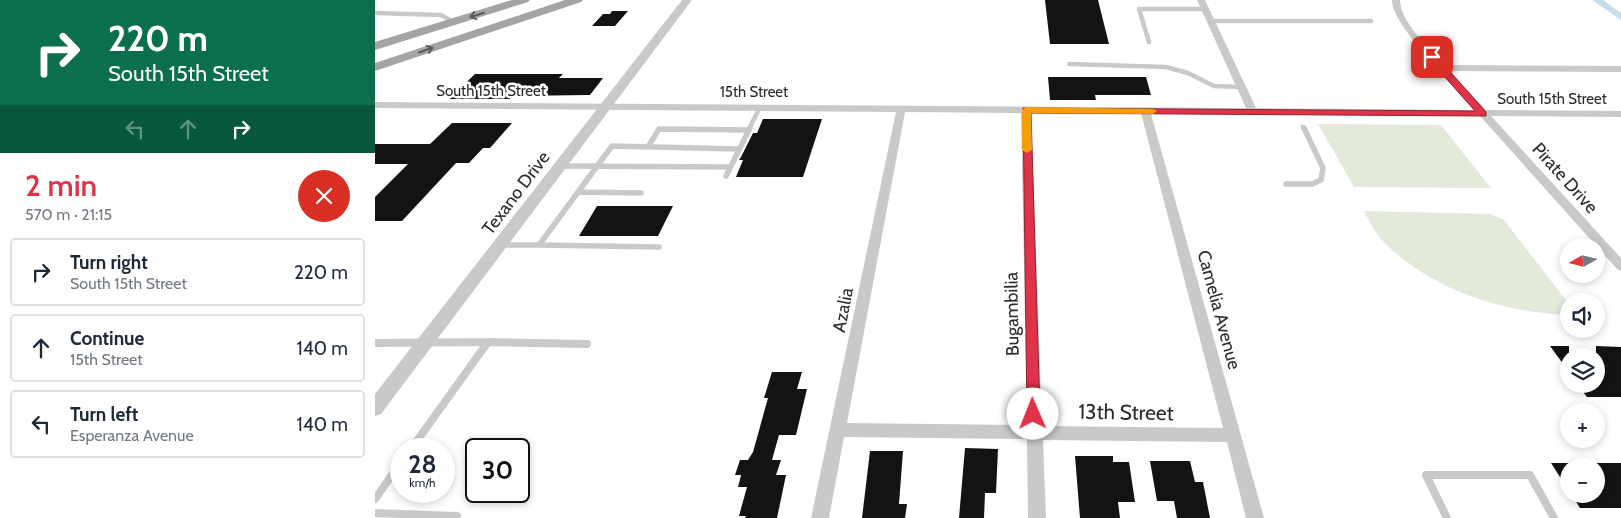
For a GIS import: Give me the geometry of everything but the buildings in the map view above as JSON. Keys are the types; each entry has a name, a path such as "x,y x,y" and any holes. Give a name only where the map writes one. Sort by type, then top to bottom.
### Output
{"main road":[{"path":"375,46 524,0"},
{"path":"376,66 577,0"}],"street":[{"name":"Texano Drive","path":"375,408 380,395 425,343 687,0"},
{"name":"Pirate Drive","path":"1396,0 1396,9 1403,21 1442,68 1621,266"},
{"path":"1203,4 1253,112"},
{"path":"1442,68 1621,69"},
{"name":"South 15th Street","path":"375,105 607,106"},
{"name":"15th Street","path":"607,106 901,109"},
{"path":"901,109 1483,114"},
{"name":"Azalia","path":"821,518 901,109"},
{"name":"Bugambilia","path":"1026,110 1037,518"},
{"name":"Camelia Avenue","path":"1145,111 1255,518"},
{"name":"South 15th Street","path":"1483,114 1621,114"},
{"name":"13th Street","path":"839,430 1233,435"}],"lane":[{"path":"1149,42 1139,9 1203,4"},
{"path":"375,13 441,15 454,22"},
{"path":"375,19 385,13"},
{"path":"1211,21 1371,21"},
{"path":"1069,64 1166,68 1188,73 1214,86 1242,87"},
{"path":"726,176 760,107"},
{"path":"1286,184 1312,184 1321,180 1323,168 1303,127"},
{"path":"648,147 659,129 749,130"},
{"path":"539,245 612,146 739,149"},
{"path":"561,166 730,167"},
{"path":"578,192 641,193"},
{"path":"500,245 659,247"},
{"path":"419,438 488,342"},
{"path":"375,343 488,342 587,344"},
{"path":"1447,518 1427,475 1530,475 1555,518"},
{"path":"375,499 390,478"},
{"path":"375,513 457,516"}],"green space":[{"path":"1318,124 1441,125 1491,188 1354,187"},
{"path":"1364,211 1490,214 1504,220 1560,293 1560,314 1495,304 1449,287 1406,261 1383,241 1371,225"}],"waterway":[{"path":"1597,0 1621,17"}],"slow traffic":[{"path":"1027,150 1026,110 1153,111"}],"route":[{"path":"1033,414 1026,110 1483,114 1432,57"}]}
